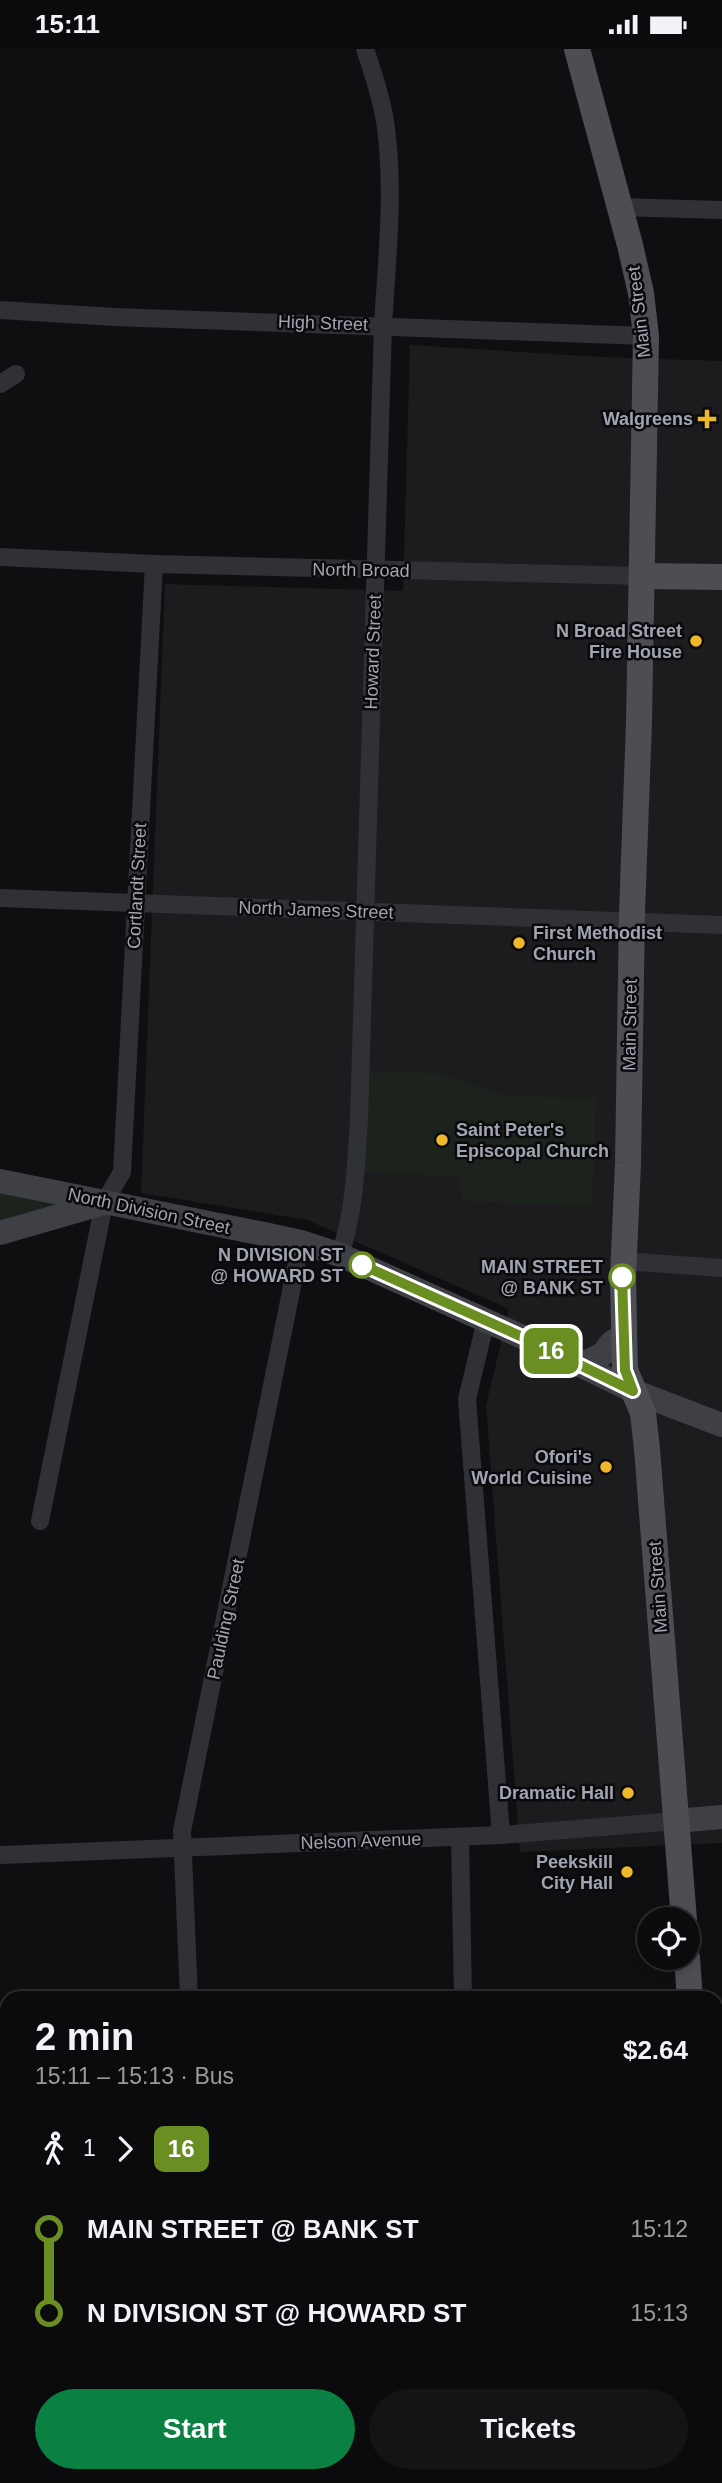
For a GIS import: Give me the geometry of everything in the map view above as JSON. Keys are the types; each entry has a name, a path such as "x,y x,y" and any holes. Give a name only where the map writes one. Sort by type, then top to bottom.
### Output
{"main road":[{"name":"Main Street","path":"577,49 641,293 646,336 628,1163 623,1261 625,1370 643,1413 647,1449 683,1907"},
{"name":"North Broad","path":"642,576 722,577"},
{"path":"688,1970 689,1991"}],"street":[{"name":"Howard Street","path":"340,1255 348,1232 355,1191 383,325 390,195 381,101 365,49"},
{"path":"618,207 722,210"},
{"name":"High Street","path":"0,310 114,317 646,336"},
{"path":"0,384 16,374"},
{"name":"North Broad","path":"0,557 376,571 642,576"},
{"name":"Cortlandt Street","path":"40,1521 104,1203 122,1172 153,564"},
{"name":"North James Street","path":"0,898 722,925"},
{"name":"North Division Street","path":"0,1181 301,1242 340,1255 580,1364 633,1391 722,1425"},
{"path":"0,1233 104,1203"},
{"name":"Paulding Street","path":"189,1991 183,1831 301,1242"},
{"path":"623,1261 722,1268"},
{"path":"486,1321 467,1399 501,1835"},
{"path":"580,1364 603,1354 612,1342 625,1335"},
{"name":"Nelson Avenue","path":"0,1855 501,1835 722,1817"},
{"path":"460,1837 463,1991"}],"shaded area":[{"path":"410,345 602,357 722,361 722,1843 520,1852 486,1406 509,1309 307,1220 141,1193 165,584 403,591"},
{"path":"365,1072 439,1073 505,1096 596,1098 592,1206 462,1201 459,1177 356,1171"},
{"path":"0,1192 56,1202 55,1208 0,1224"}],"bus line":[{"name":"16","path":"362,1265 527,1339 633,1391 625,1370 622,1277"}],"place":[{"name":"Walgreens","path":"707,419"},
{"name":"N Broad Street Fire House","path":"696,641"},
{"name":"First Methodist Church","path":"519,943"},
{"name":"Saint Peter's Episcopal Church","path":"442,1140"},
{"name":"N DIVISION ST @ HOWARD ST","path":"362,1265"},
{"name":"MAIN STREET @ BANK ST","path":"622,1277"},
{"name":"Ofori's World Cuisine","path":"606,1467"},
{"name":"Dramatic Hall","path":"628,1793"},
{"name":"Peekskill City Hall","path":"627,1872"}]}
